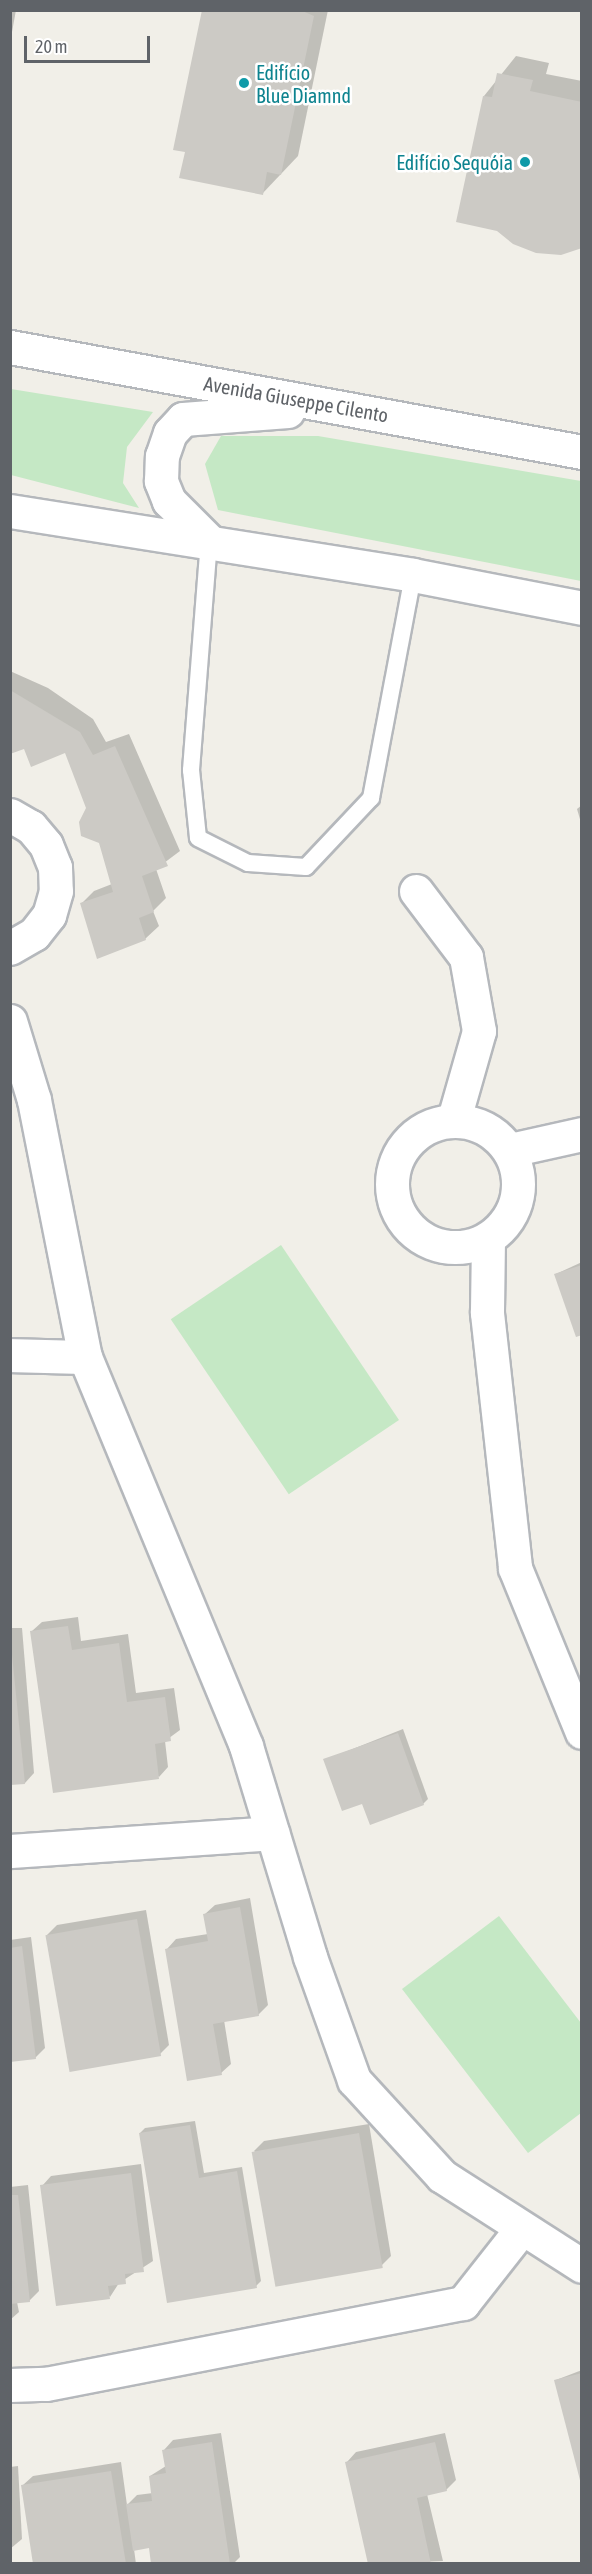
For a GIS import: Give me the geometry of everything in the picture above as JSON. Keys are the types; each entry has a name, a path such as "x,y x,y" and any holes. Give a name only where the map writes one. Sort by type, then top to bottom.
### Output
{"street":[{"name":"Avenida Giuseppe Cilento","path":"10,347 582,452"},
{"path":"209,541 169,501 161,481 162,456 170,434 183,419 234,413 353,409"},
{"path":"10,511 413,575 582,608"},
{"path":"10,815 31,827 46,845 55,867 56,891 49,915 34,934 10,948"},
{"path":"416,891 466,957 479,1031 454,1119"},
{"path":"10,1021 34,1100 85,1357 246,1746 310,1957 354,2080 442,2176 582,2266"},
{"path":"454,1119 486,1127 510,1150 520,1182 512,1215 488,1239 456,1248 423,1240 399,1217 390,1184 398,1152 422,1128 454,1119"},
{"path":"510,1150 582,1134"},
{"path":"488,1239 487,1313 515,1568 582,1732"},
{"path":"10,1355 85,1357"},
{"path":"10,1851 272,1833"},
{"path":"10,2385 46,2384 463,2303 522,2228"}],"lane":[{"path":"209,541 191,770 198,838 248,863 306,867 371,798 413,575"}],"green space":[{"path":"11,389 153,412 127,447 123,483 139,508 11,475"},
{"path":"221,436 318,436 581,481 581,581 218,510 205,464"},
{"path":"281,1245 399,1420 289,1494 171,1319"},
{"path":"499,1916 581,2023 581,2113 528,2153 402,1989"}],"building":[{"name":"Edifício Blue Diamnd","path":"202,10 300,10 314,16 281,175 267,172 263,195 179,178 185,152 173,150"},
{"name":"Edifício Sequóia","path":"497,73 533,80 530,91 582,102 582,248 561,255 536,253 513,244 497,231 456,222 483,96 492,97"},
{"path":"10,690 80,732 93,755 115,746 168,866 142,876 154,912 139,918 146,940 97,959 80,903 113,892 99,843 81,836 79,822 86,808 65,753 31,767 24,749 10,754"},
{"path":"582,1265 582,1335 576,1337 554,1274"},
{"path":"68,1626 72,1650 119,1643 127,1702 165,1697 171,1741 155,1744 159,1779 53,1793 30,1631"},
{"path":"10,1635 25,1784 10,1785"},
{"path":"398,1733 424,1805 370,1825 362,1804 342,1811 323,1759"},
{"path":"240,1907 259,2016 213,2024 222,2075 187,2081 165,1949 208,1941 203,1914"},
{"path":"137,1919 161,2056 70,2072 45,1935"},
{"path":"22,1946 36,2059 10,2062 10,1948"},
{"path":"190,2125 199,2178 237,2171 257,2288 167,2303 139,2133"},
{"path":"359,2133 383,2268 275,2287 252,2152"},
{"path":"131,2173 144,2272 125,2274 126,2284 108,2286 110,2299 56,2306 40,2185"},
{"path":"10,2195 18,2195 30,2302 10,2304"},
{"path":"582,2373 582,2483 581,2484 554,2380"},
{"path":"212,2442 230,2564 151,2564 149,2548 133,2551 126,2504 152,2501 149,2476 166,2473 162,2450"},
{"path":"435,2442 447,2491 417,2498 431,2564 368,2564 345,2462"},
{"path":"111,2471 126,2564 33,2564 21,2485"}],"place":[{"name":"Edifício Blue Diamnd","path":"244,83"},
{"name":"Edifício Sequóia","path":"525,162"}]}
